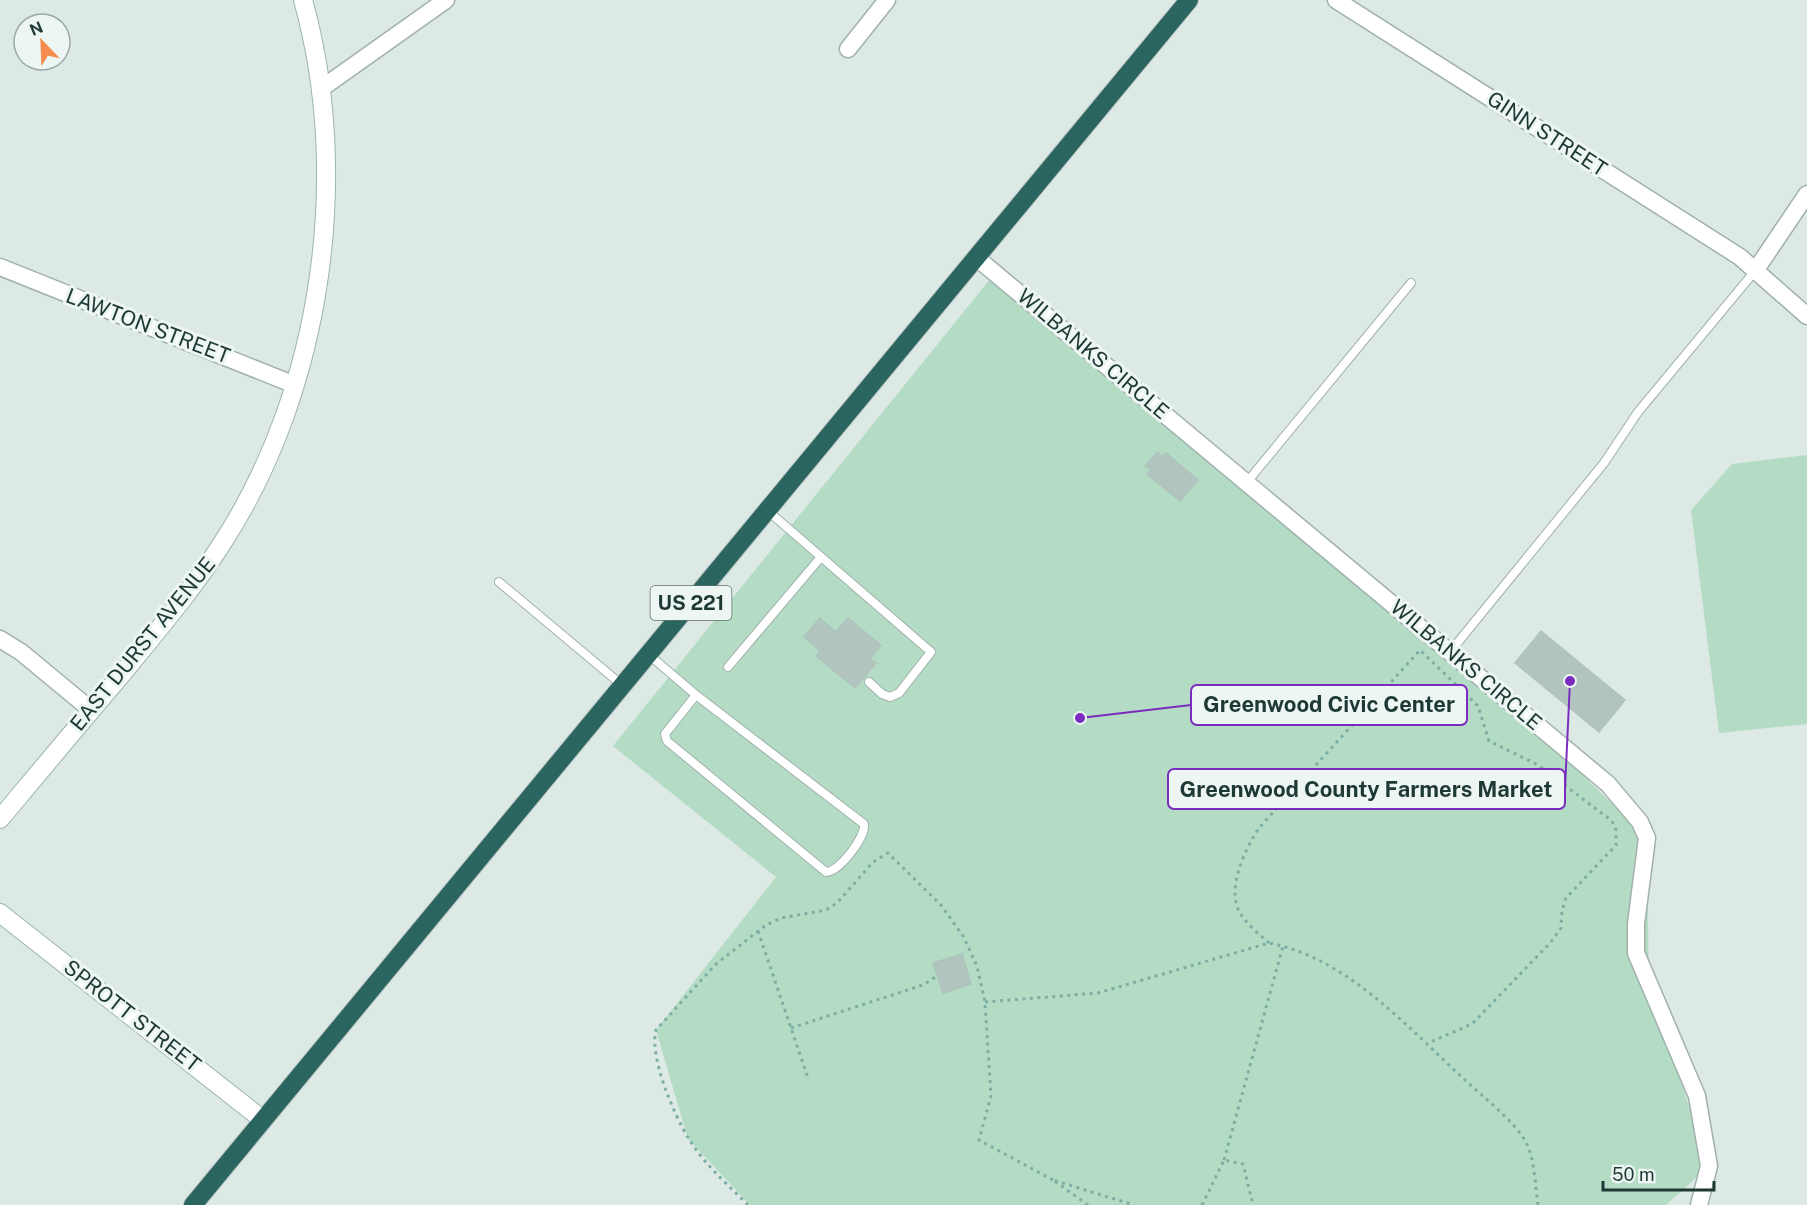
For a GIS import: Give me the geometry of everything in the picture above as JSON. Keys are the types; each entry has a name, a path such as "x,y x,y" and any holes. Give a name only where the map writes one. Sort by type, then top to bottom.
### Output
{"highway":[{"name":"US 221","path":"193,1205 622,685 978,259 1009,216 1189,0"}],"street":[{"name":"EAST DURST AVENUE","path":"0,819 176,609 224,541 260,474 295,385 313,310 323,242 326,171 322,88 303,0"},
{"path":"322,88 446,0"},
{"name":"GINN STREET","path":"1336,0 1740,257 1807,316"},
{"path":"848,49 884,1"},
{"path":"1755,271 1807,194"},
{"name":"WILBANKS CIRCLE","path":"978,259 1608,784 1640,822 1647,838 1636,924 1636,953 1697,1096 1709,1166 1699,1205"},
{"name":"LAWTON STREET","path":"0,267 295,385"},
{"path":"0,639 30,659 91,710"},
{"name":"SPROTT STREET","path":"0,913 263,1120"}],"lane":[{"path":"1450,652 1604,463 1638,412 1755,271"},
{"path":"1247,482 1411,283"},
{"path":"768,511 931,652 899,693 890,697 882,694 869,682"},
{"path":"728,667 821,557"},
{"path":"499,582 622,685"},
{"path":"648,654 696,695 864,824 864,836 836,868 826,872 667,741 665,734 669,726 696,695"}],"path":[{"path":"1269,943 1240,915 1235,900 1244,850 1259,828 1420,650 1478,706 1489,741 1538,765 1612,821 1616,830 1616,845 1566,898 1562,911 1561,928 1551,942 1472,1024 1425,1044"},
{"path":"748,1205 711,1168 688,1139 656,1064 653,1041 656,1030 669,1013 716,964 758,931 781,918 826,910 837,903 873,862 888,854 941,904 963,936 977,966 985,1002 991,1096 979,1140 1053,1180 1088,1205"},
{"path":"758,931 808,1078"},
{"path":"985,1002 1098,993 1269,943 1283,946 1320,961 1374,997 1497,1110 1526,1142 1538,1205"},
{"path":"1202,1205 1224,1160 1283,946"},
{"path":"791,1028 923,985 937,976"},
{"path":"1224,1160 1243,1164 1253,1205"},
{"path":"1053,1180 1134,1205"}],"green space":[{"path":"995,273 1495,689 1647,838 1649,985 1709,1166 1666,1205 750,1205 688,1139 656,1030 776,877 613,746"},
{"path":"1807,455 1807,724 1719,733 1691,510 1732,464"}],"building":[{"path":"1157,452 1163,456 1166,453 1198,480 1180,501 1147,474 1151,470 1145,466"},
{"path":"820,618 836,632 848,618 881,645 870,659 876,663 855,688 816,656 820,651 804,637"},
{"path":"1541,631 1625,700 1599,732 1515,663"},
{"path":"962,954 971,984 943,993 933,963"}],"place":[{"name":"Greenwood County Farmers Market","path":"1570,681"},
{"name":"Greenwood Civic Center","path":"1080,718"}]}
